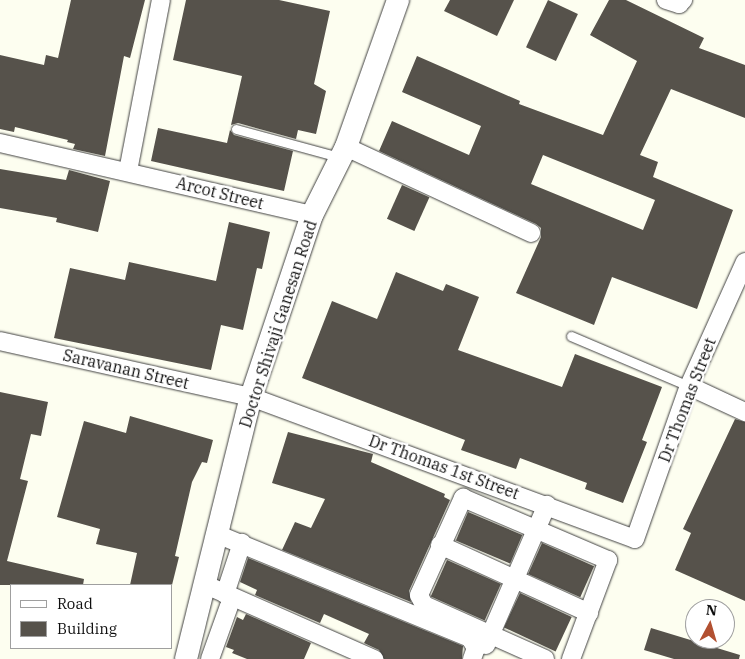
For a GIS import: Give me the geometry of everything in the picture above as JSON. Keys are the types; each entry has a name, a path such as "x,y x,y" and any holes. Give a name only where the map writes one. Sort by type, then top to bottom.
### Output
{"street":[{"path":"128,171 161,0"},
{"name":"Doctor Shivaji Ganesan Road","path":"193,657 216,595 219,535 251,398 312,215 343,152 398,0"},
{"path":"666,0 679,4 683,0"},
{"name":"Arcot Street","path":"0,143 312,215"},
{"path":"343,152 532,233"},
{"name":"Dr Thomas Street","path":"635,539 689,386 745,262"},
{"name":"Saravanan Street","path":"0,341 251,398"},
{"path":"689,386 745,412"},
{"name":"Dr Thomas 1st Street","path":"251,398 547,504 635,539"},
{"path":"545,659 424,605 420,595 440,545 463,498 535,531 608,560 571,659"},
{"path":"480,659 547,504"},
{"path":"219,535 470,638 476,648 472,659"},
{"path":"210,659 216,595 242,543"},
{"path":"440,545 513,580 589,612"},
{"path":"216,595 356,659"},
{"path":"216,595 374,659"}],"lane":[{"path":"236,129 343,152"},
{"path":"570,336 689,386"}],"building":[{"path":"71,0 145,0 130,58 124,56 105,156 73,149 75,144 67,142 68,140 15,127 14,132 0,129 0,55 44,65 46,55 58,58"},
{"path":"186,0 279,0 330,11 314,84 326,91 316,134 298,130 296,139 238,123 231,125 242,76 173,60"},
{"path":"450,0 514,0 497,36 444,11"},
{"path":"548,0 578,14 556,61 526,47"},
{"path":"609,0 626,0 704,38 699,48 745,65 745,118 671,89 640,155 658,162 653,177 733,210 697,309 612,277 594,325 516,293 541,237 541,228 379,151 392,121 469,155 481,126 402,92 417,56 520,101 519,104 603,135 637,61 590,35","holes":["543,155 655,200 643,230 531,184"]},
{"path":"158,128 227,143 230,130 234,135 293,151 284,191 151,161"},
{"path":"0,169 66,180 69,170 110,181 98,232 56,222 57,218 0,208"},
{"path":"402,185 429,197 414,231 387,219"},
{"path":"229,222 270,232 262,269 257,268 243,330 221,325 211,370 54,338 70,268 125,280 129,262 216,281"},
{"path":"396,272 443,291 446,284 479,297 458,350 562,387 575,354 662,387 642,440 647,442 623,503 585,489 587,483 520,458 516,469 461,450 465,440 302,378 332,301 377,319"},
{"path":"0,392 48,402 41,436 31,434 20,479 28,481 7,561 84,579 83,584 0,585"},
{"path":"130,416 213,440 207,463 202,462 192,482 175,556 179,557 172,585 130,584 137,553 96,544 100,529 57,517 84,421 126,433"},
{"path":"735,419 745,422 745,601 675,570 691,533 683,529"},
{"path":"288,432 373,454 371,462 445,494 444,497 450,500 409,591 411,602 282,550 295,522 311,528 325,499 272,483"},
{"path":"468,512 522,535 510,564 456,541"},
{"path":"542,543 594,566 580,597 528,574"},
{"path":"248,558 463,646 462,659 384,659 379,650 364,643 369,634 324,614 320,623 255,595 257,590 240,582"},
{"path":"447,560 501,584 485,621 431,597"},
{"path":"520,593 572,617 556,652 504,627"},
{"path":"246,614 311,643 304,659 247,659 232,653 234,650 226,647 237,617 243,620"},
{"path":"651,628 685,638 685,649 720,649 740,655 739,659 674,659 644,650"}]}
